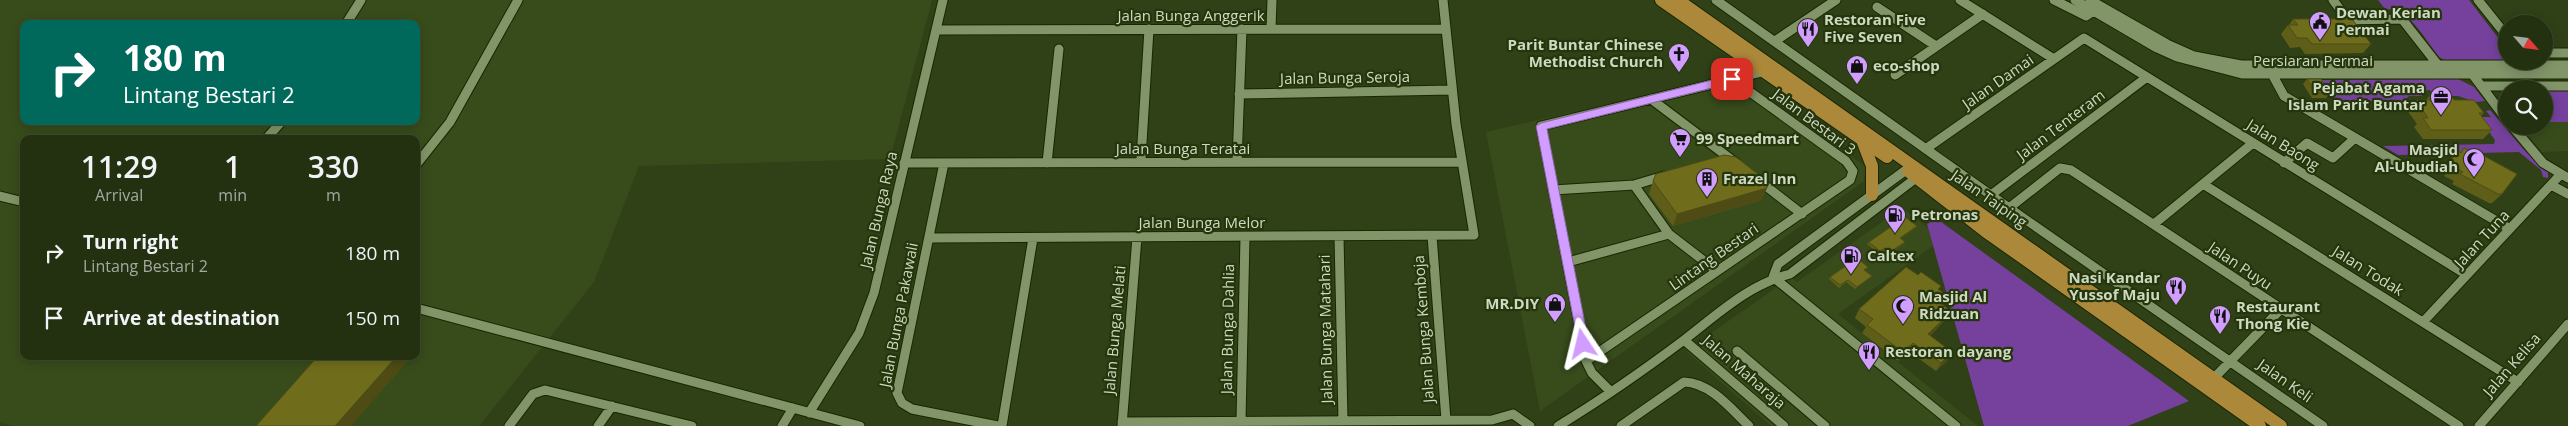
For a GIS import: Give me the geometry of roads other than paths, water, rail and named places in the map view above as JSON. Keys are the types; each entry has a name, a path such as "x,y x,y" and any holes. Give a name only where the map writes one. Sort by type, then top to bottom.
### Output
{"main road":[{"name":"Jalan Taiping","path":"1661,0 1862,140 1914,171 1985,231 2260,426"},
{"name":"Jalan Taiping","path":"1678,0 1914,171 2281,426"},
{"path":"1862,140 1872,166 1872,195"}],"street":[{"path":"348,20 360,0"},
{"path":"420,160 450,122 518,0"},
{"name":"Jalan Bunga Raya","path":"809,413 859,333 874,293 943,0"},
{"path":"1271,29 1272,0"},
{"path":"1444,0 1452,90 1462,162"},
{"name":"Jalan Keli","path":"1716,0 1775,40 2009,208 2323,426"},
{"path":"1960,0 2054,59"},
{"path":"2054,0 2086,16 2097,9"},
{"name":"Persiaran Permai","path":"2075,0 2194,56 2241,65 2498,64"},
{"name":"Persiaran Permai","path":"2090,0 2097,9 2177,57 2234,73 2273,76 2568,74"},
{"path":"2334,0 2348,20"},
{"path":"2478,0 2498,25"},
{"path":"1775,40 1829,1"},
{"path":"1877,7 1936,46"},
{"path":"1894,75 1983,14"},
{"path":"2329,20 2402,19 2438,65"},
{"path":"1237,162 1242,29"},
{"name":"Jalan Bunga Anggerik","path":"937,30 1446,29"},
{"path":"1141,159 1149,30"},
{"name":"Jalan Damai","path":"1927,148 2084,38"},
{"name":"Jalan Baong","path":"2084,38 2467,275"},
{"path":"1046,163 1059,49"},
{"path":"2553,53 2568,53"},
{"path":"2464,65 2498,108"},
{"name":"Persiaran Permai","path":"2553,65 2568,65"},
{"path":"2268,66 2284,96 2510,229"},
{"path":"2535,70 2538,74"},
{"path":"1610,392 1592,373 1586,361 1541,126 1762,72"},
{"name":"Jalan Tenteram","path":"1991,195 2147,77"},
{"name":"Jalan Bestari 3","path":"1732,79 1846,161 1853,171"},
{"path":"2481,86 2568,86"},
{"name":"Jalan Bunga Seroja","path":"1239,94 1452,90"},
{"path":"1651,99 1802,214"},
{"path":"270,135 278,125"},
{"path":"2519,135 2533,154 2564,176"},
{"path":"2284,163 2307,143 2333,158 2355,138"},
{"path":"2154,224 2253,143"},
{"path":"1719,160 1729,157"},
{"name":"Jalan Bunga Teratai","path":"904,163 1462,162"},
{"name":"Jalan Bunga Melor","path":"929,238 1474,236 1462,162"},
{"name":"Jalan Bunga Pakawali","path":"944,163 897,394 902,403 912,409 1000,426"},
{"name":"Jalan Puyu","path":"2009,208 2060,168 2064,167 2154,224 2459,426"},
{"name":"Lintang Bestari","path":"1586,361 1850,180 1853,171"},
{"path":"1773,276 1778,264 1872,195 1914,171"},
{"path":"1558,426 1684,340 1733,302 1773,276 1790,274 1914,171"},
{"path":"1553,190 1634,186 1672,174"},
{"name":"Jalan Tuna","path":"2423,322 2551,185 2564,176"},
{"name":"Jalan Todak","path":"2203,184 2518,382"},
{"path":"2551,185 2568,194"},
{"path":"1634,186 1669,234 1717,271"},
{"path":"0,196 20,201"},
{"path":"1568,262 1669,234"},
{"name":"Jalan Bunga Dahlia","path":"1241,421 1245,236"},
{"name":"Jalan Bunga Matahari","path":"1339,236 1343,421"},
{"name":"Jalan Bunga Kemboja","path":"1432,236 1446,420"},
{"name":"Jalan Bunga Melati","path":"1122,424 1137,237"},
{"path":"1000,426 1033,238"},
{"path":"1773,276 1956,426"},
{"path":"420,309 860,426"},
{"path":"2214,378 2281,309"},
{"name":"Jalan Kelisa","path":"2479,426 2568,324"},
{"name":"Jalan Maharaja","path":"1684,340 1784,426"},
{"path":"1736,351 1825,426"},
{"path":"1621,426 1684,382 1692,381 1702,385 1749,426"},
{"path":"509,426 533,394 545,390 690,426"},
{"path":"598,426 612,406"},
{"path":"782,426 793,408"},
{"path":"1122,424 1241,421 1492,420 1513,414 1530,426"}],"place":[{"name":"Dewan Kerian Permai","path":"2320,41"},
{"name":"Restoran Five Five Seven","path":"1808,48"},
{"name":"Parit Buntar Chinese Methodist Church","path":"1679,73"},
{"name":"eco-shop","path":"1857,85"},
{"name":"Pejabat Agama Islam Parit Buntar","path":"2441,116"},
{"name":"99 Speedmart","path":"1680,158"},
{"name":"Masjid Al-Ubudiah","path":"2474,178"},
{"name":"Frazel Inn","path":"1707,198"},
{"name":"Petronas","path":"1895,234"},
{"name":"Caltex","path":"1851,275"},
{"name":"Nasi Kandar Yussof Maju","path":"2176,306"},
{"name":"MR.DIY","path":"1555,323"},
{"name":"Masjid Al Ridzuan","path":"1903,325"},
{"name":"Restaurant Thong Kie","path":"2220,335"},
{"name":"Restoran dayang","path":"1869,371"}]}
